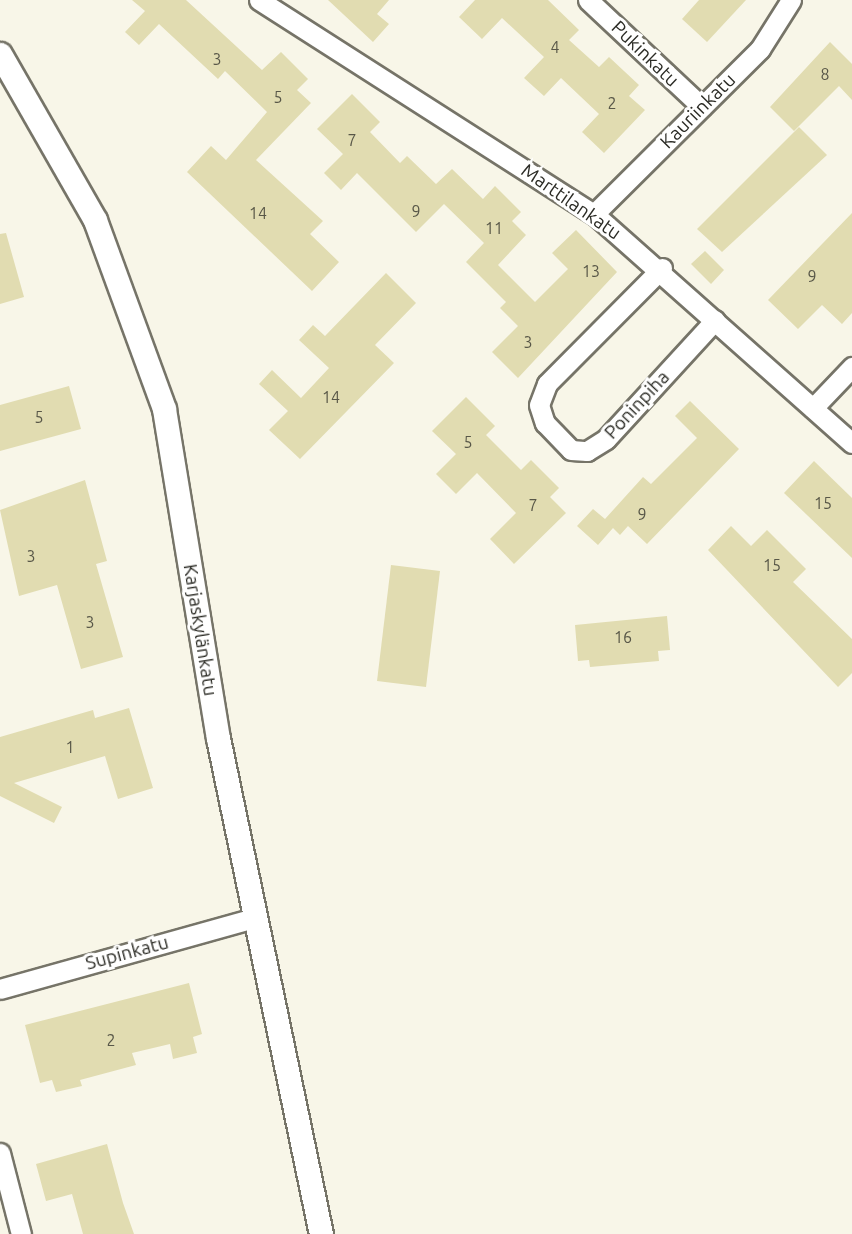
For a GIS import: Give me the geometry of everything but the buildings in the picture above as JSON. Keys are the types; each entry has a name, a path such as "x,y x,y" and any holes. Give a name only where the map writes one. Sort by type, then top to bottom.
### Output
{"street":[{"name":"Marttilankatu","path":"260,0 594,214 662,268 852,443"},
{"name":"Pukinkatu","path":"589,0 702,107"},
{"name":"Kauriinkatu","path":"594,214 760,49 791,0"},
{"name":"Karjaskylänkatu","path":"0,54 95,220 164,409 254,918 321,1234"},
{"name":"Poninpiha","path":"662,268 547,384 539,405 545,423 571,450 587,451 606,439 716,320"},
{"path":"813,408 852,367"},
{"name":"Supinkatu","path":"0,989 254,918"},
{"path":"0,1153 21,1234"}]}
